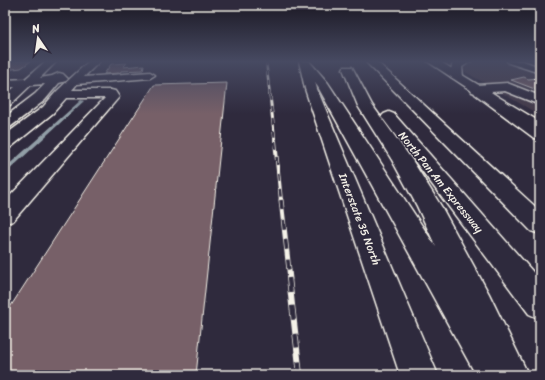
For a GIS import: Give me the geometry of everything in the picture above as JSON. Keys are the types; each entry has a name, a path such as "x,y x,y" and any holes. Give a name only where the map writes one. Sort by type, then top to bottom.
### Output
{"main road":[{"name":"Interstate 35 North","path":"308,79 419,375"},
{"path":"318,79 352,132 497,375"},
{"path":"357,79 365,106 402,160 429,206 478,304 510,375"},
{"name":"North Pan Am Expressway","path":"363,79 388,116 540,304"},
{"path":"370,79 540,225"},
{"path":"459,79 540,128"},
{"path":"478,90 540,134"}],"street":[{"path":"5,102 32,79"},
{"path":"5,143 48,110 63,79"},
{"path":"5,124 40,97 58,87 75,80 94,79"},
{"path":"507,87 508,79"},
{"path":"5,215 113,97 111,94 28,82 6,84"},
{"path":"478,90 507,87 540,101"}],"shaded area":[{"path":"477,79 540,79 540,115"}],"building":[{"path":"540,79 540,91 511,80"},
{"path":"227,83 196,375 5,375 5,315 154,85"}],"waterway":[{"path":"5,171 82,101"}],"railway":[{"path":"268,79 270,96"},
{"path":"270,95 275,142"},
{"path":"275,141 281,201"},
{"path":"281,200 290,279"},
{"path":"289,278 300,375"}]}
